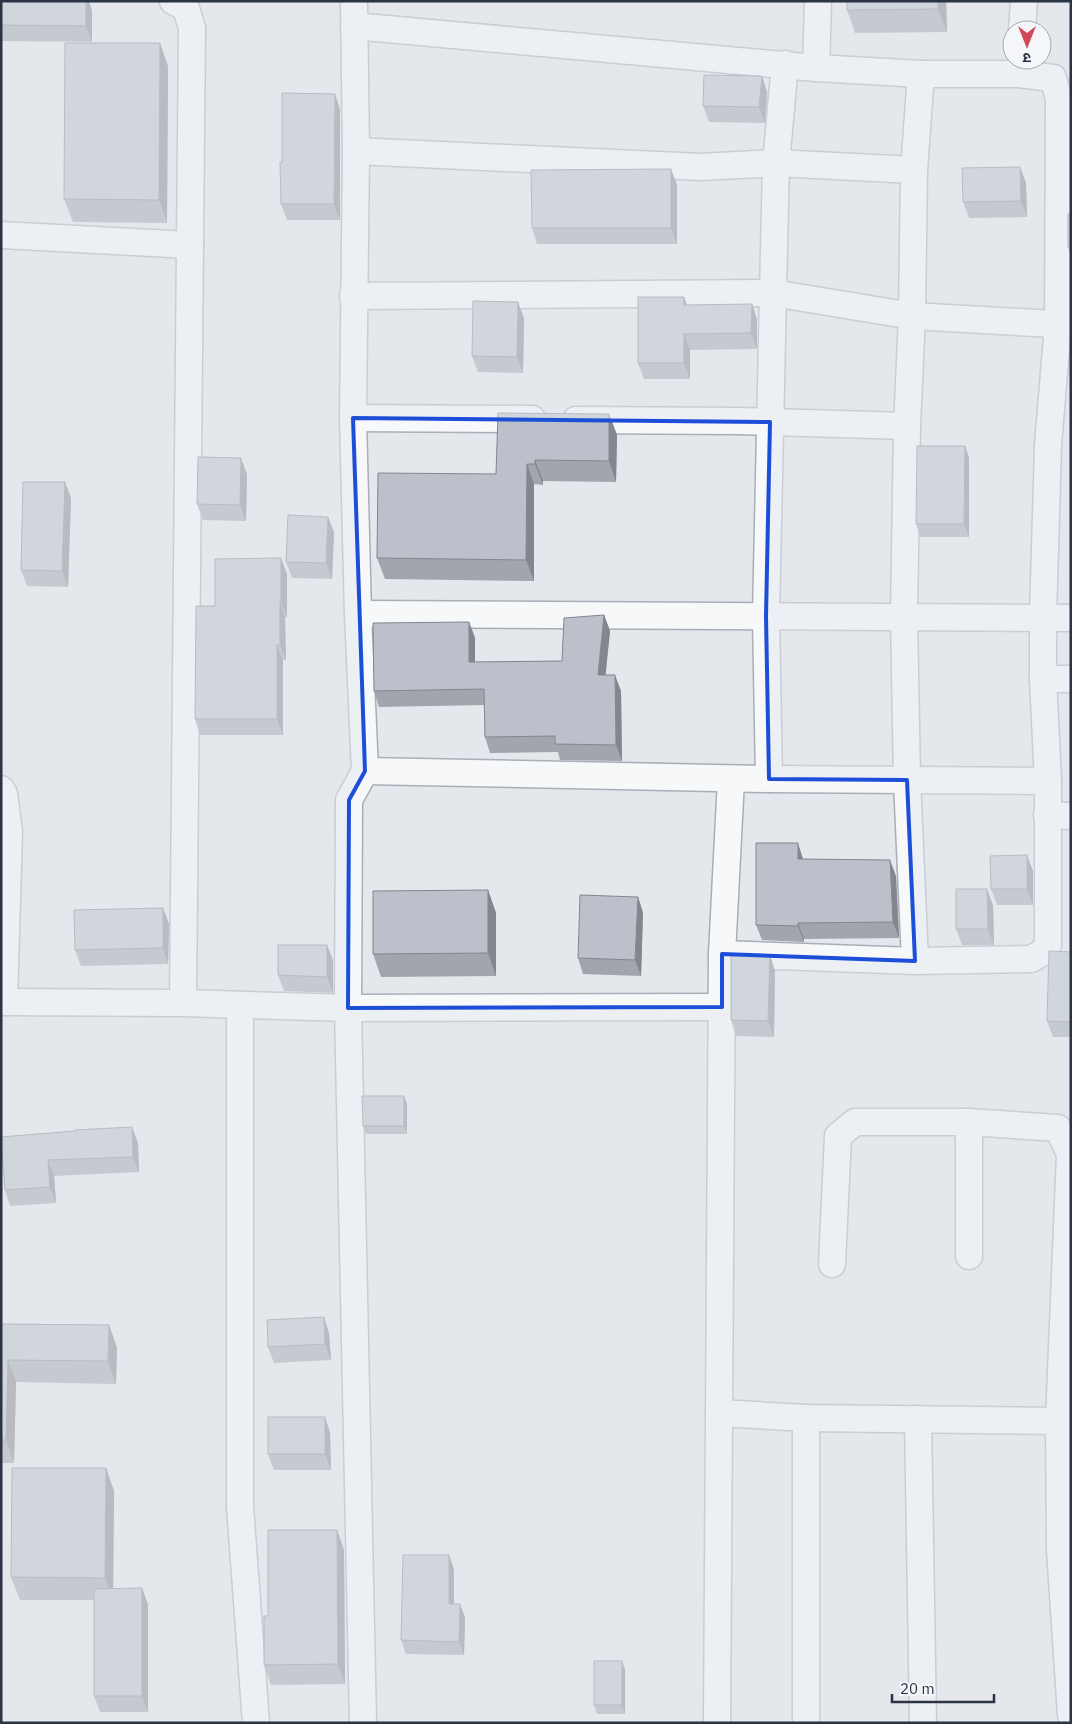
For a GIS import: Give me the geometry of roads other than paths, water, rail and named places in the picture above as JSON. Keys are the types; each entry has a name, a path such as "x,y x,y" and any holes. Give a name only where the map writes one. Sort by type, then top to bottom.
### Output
{"street":[{"path":"173,1 186,8 192,28 183,1003"},
{"path":"816,68 818,1"},
{"path":"1023,20 1024,1"},
{"path":"364,1723 348,1008 349,800 365,770 358,614 353,418 356,151 354,14 816,68 921,74 1002,68"},
{"path":"769,779 766,616 770,422 776,163 785,64"},
{"path":"722,954 915,961 1031,959 1059,945 1059,815 1048,781 1043,679 1043,618 1048,445 1064,325 1059,99 1053,78 1029,70"},
{"path":"915,961 907,780 904,617 914,170 921,74"},
{"path":"356,151 701,167 776,163 914,170"},
{"path":"1,235 190,245"},
{"path":"353,296 773,293 912,316 1064,325"},
{"path":"353,418 770,422 907,426"},
{"path":"358,614 1071,618"},
{"path":"1043,679 1071,679"},
{"path":"365,770 769,779 1048,781"},
{"path":"717,1723 722,954 731,778"},
{"path":"1,789 4,794 9,832 3,1002 183,1003 348,1008 722,1007"},
{"path":"240,1004 240,1507 256,1723"},
{"path":"832,1264 838,1136 855,1122 969,1122 1058,1128 1070,1154 1070,1202 1059,1421 1071,1715"},
{"path":"969,1122 969,1256"},
{"path":"719,1413 806,1418 1059,1421"},
{"path":"806,1418 806,1723"},
{"path":"918,1419 923,1723"}]}
